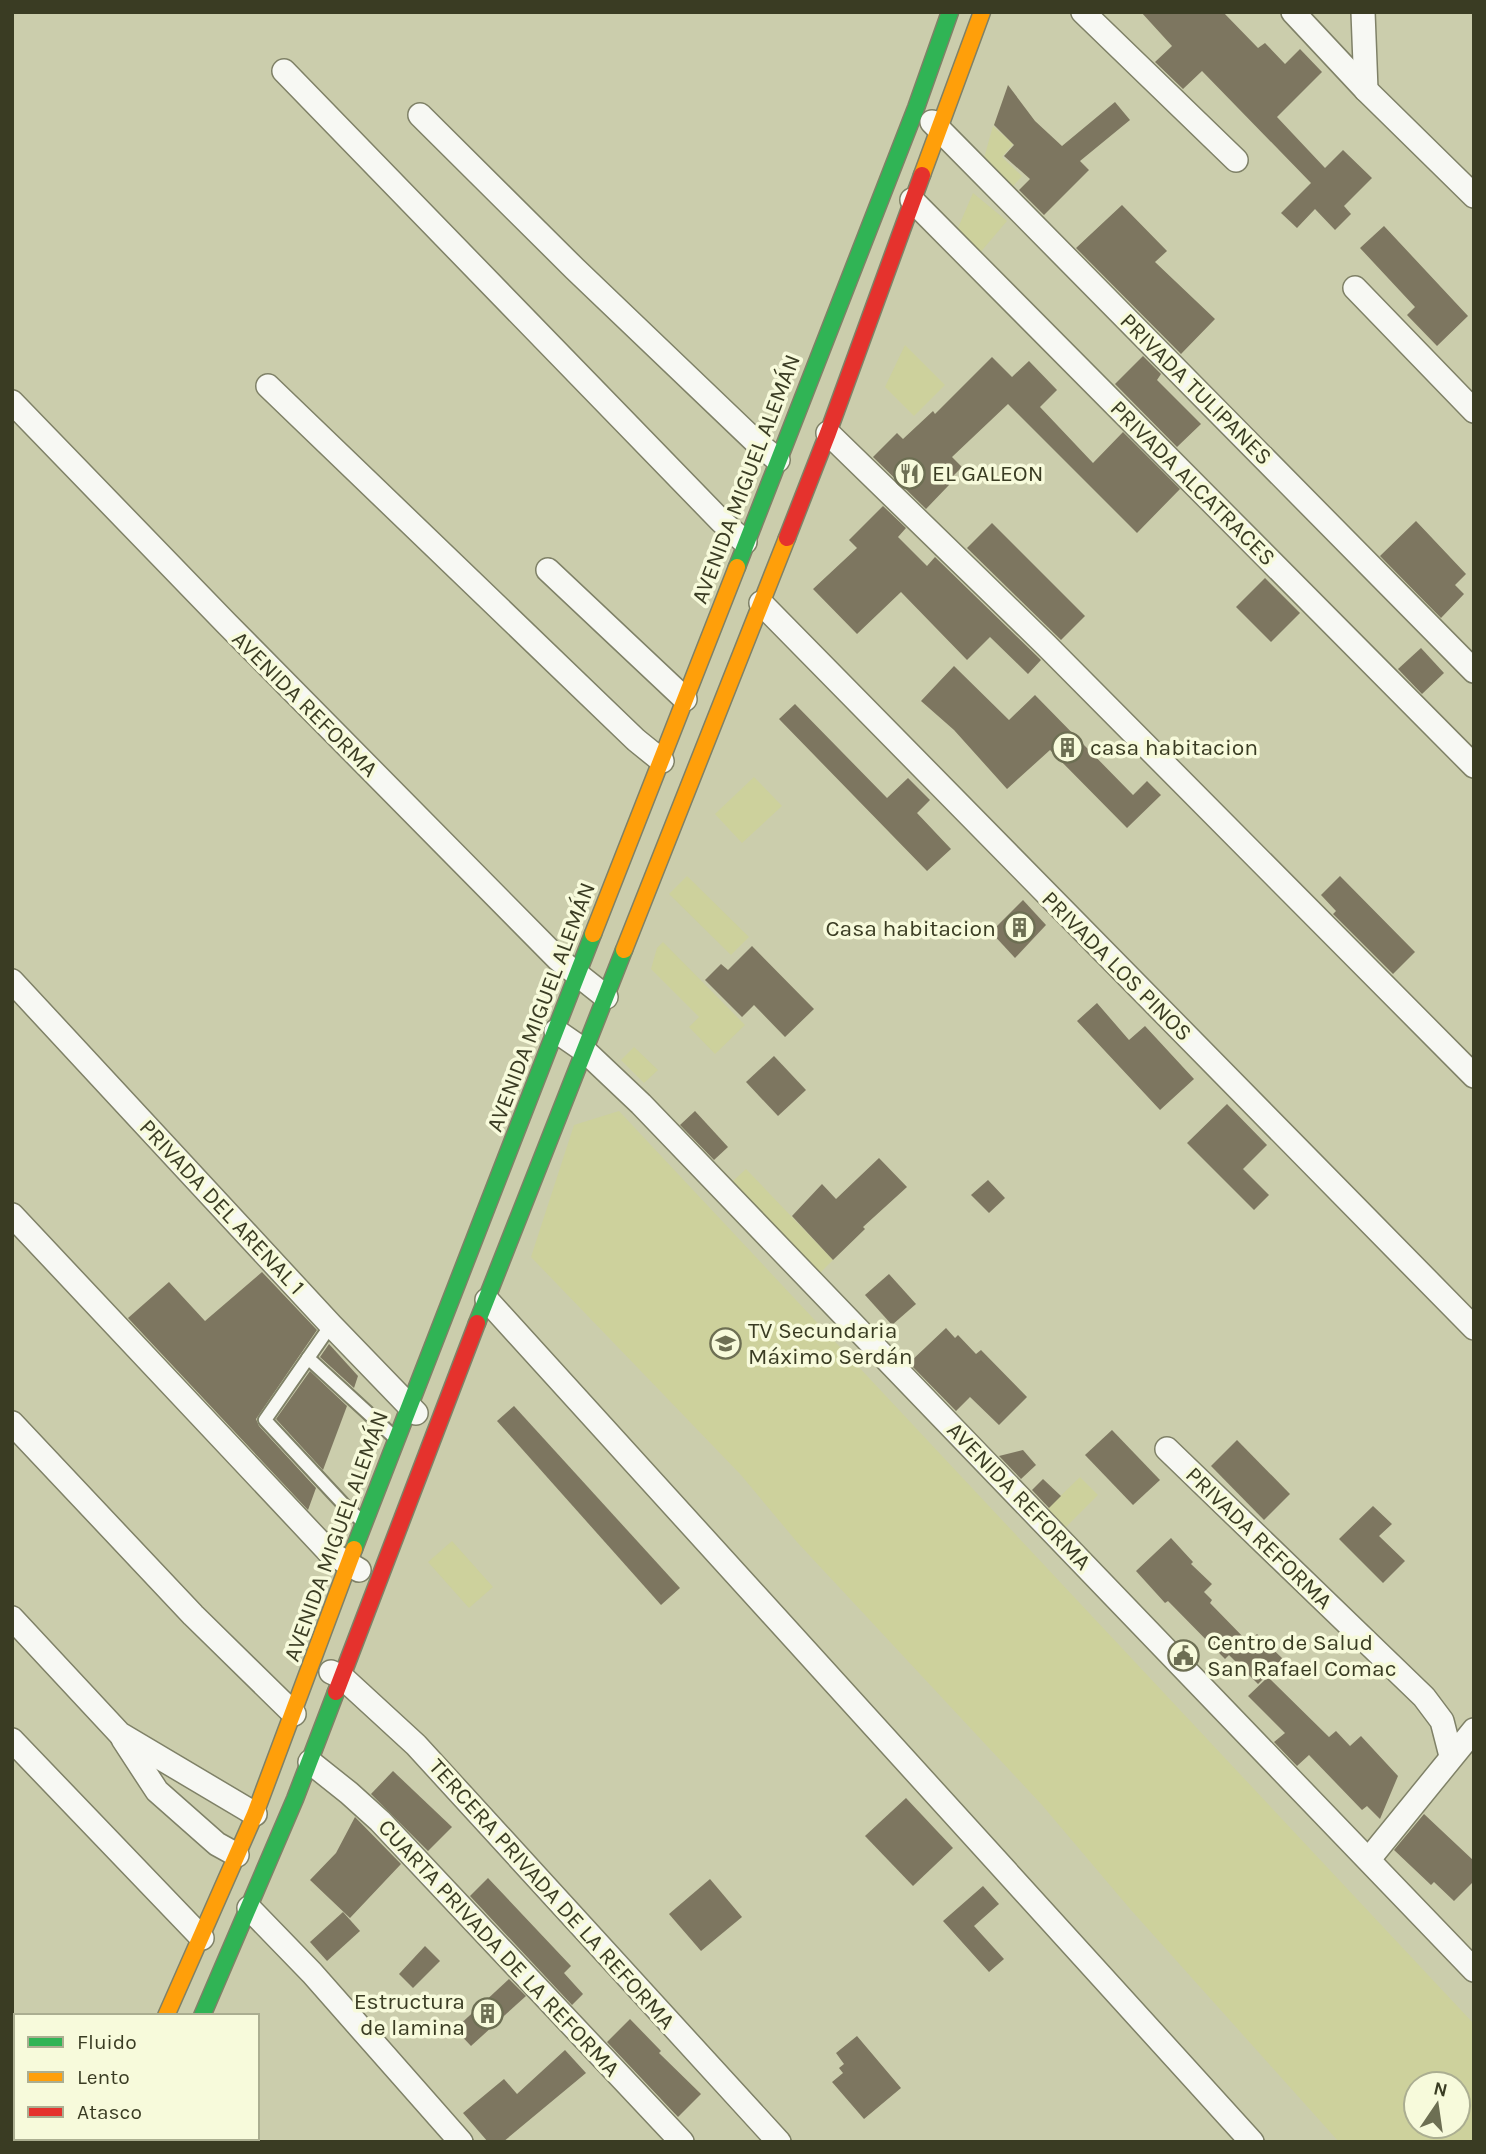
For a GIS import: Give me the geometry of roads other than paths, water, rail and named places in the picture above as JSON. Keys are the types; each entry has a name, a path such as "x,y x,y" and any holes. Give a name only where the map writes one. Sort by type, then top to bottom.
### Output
{"main road":[{"name":"AVENIDA MIGUEL ALEMÁN","path":"167,2014 255,1814 408,1405 662,761 916,108 950,12"},
{"path":"203,2014 310,1762 435,1431 828,433 982,12"}],"street":[{"path":"1083,12 1236,160"},
{"path":"1293,12 1366,90 1474,196"},
{"path":"1363,12 1366,90"},
{"path":"284,71 721,520 746,541"},
{"name":"PRIVADA TULIPANES","path":"916,108 940,129 1474,671"},
{"path":"420,116 575,269 778,460"},
{"name":"PRIVADA ALCATRACES","path":"912,200 1474,766"},
{"path":"1355,288 1474,411"},
{"path":"268,386 636,740 662,761"},
{"name":"AVENIDA REFORMA","path":"12,402 548,949 606,997"},
{"path":"828,433 1046,645 1474,1076"},
{"path":"548,570 685,699"},
{"name":"PRIVADA LOS PINOS","path":"761,603 1474,1328"},
{"name":"PRIVADA DEL ARENAL 1","path":"12,981 331,1325 435,1431"},
{"name":"AVENIDA REFORMA","path":"556,1031 584,1052 650,1114 1474,1970"},
{"path":"12,1214 329,1552 378,1579"},
{"path":"487,1300 1252,2142"},
{"path":"12,1423 193,1615 294,1714"},
{"name":"PRIVADA REFORMA","path":"1167,1449 1424,1696 1442,1721 1451,1756"},
{"path":"12,1618 120,1734 157,1791 217,1844 237,1855"},
{"name":"TERCERA PRIVADA DE LA REFORMA","path":"312,1665 342,1677 416,1745 779,2142"},
{"path":"1369,1859 1474,1730"},
{"path":"120,1734 255,1814"},
{"path":"12,1740 202,1938"},
{"name":"CUARTA PRIVADA DE LA REFORMA","path":"310,1762 380,1821 682,2142"},
{"path":"248,1908 312,1973 461,2142"}],"lane":[{"path":"331,1325 265,1420 363,1523"},
{"path":"308,1358 395,1439"}],"place":[{"name":"EL GALEON","path":"909,473"},
{"name":"casa habitacion","path":"1067,747"},
{"name":"Casa habitacion","path":"1019,928"},
{"name":"TV Secundaria Máximo Serdán","path":"725,1343"},
{"name":"Centro de Salud San Rafael Comac","path":"1184,1655"},
{"name":"Estructura de lamina","path":"488,2014"}]}
